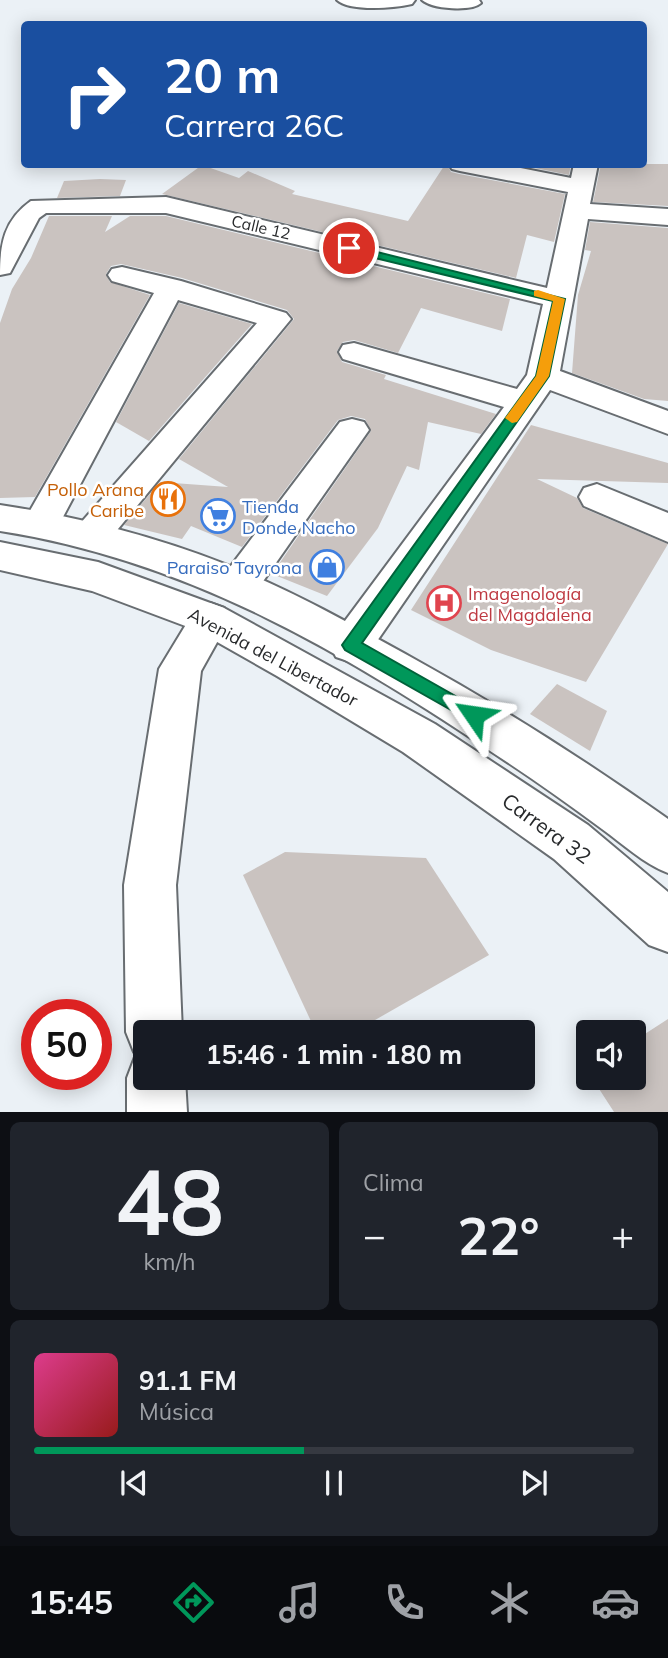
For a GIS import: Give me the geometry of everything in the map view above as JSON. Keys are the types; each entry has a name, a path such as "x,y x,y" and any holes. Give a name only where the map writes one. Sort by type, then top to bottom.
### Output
{"street":[{"path":"346,0 384,3 406,0"},
{"path":"431,0 472,3"},
{"path":"481,168 581,187 668,217"},
{"path":"351,645 533,389 559,299 581,187"},
{"name":"Calle 12","path":"0,267 29,214 40,206 166,205 559,299"},
{"path":"91,536 276,319 122,275"},
{"path":"42,523 171,287"},
{"path":"354,352 533,389 668,423"},
{"path":"155,1020 150,885 180,669 224,603 352,430"},
{"path":"597,497 668,528"},
{"name":"Avenida del Libertador","path":"0,518 42,523 123,544 224,603 419,737"},
{"name":"Avenida del Libertador","path":"0,556 224,603 351,645 452,701 608,803 668,849"},
{"name":"Carrera 32","path":"419,737 571,842 668,926"},
{"path":"156,1090 157,1112"}],"building":[{"path":"647,164 668,164 668,206 593,202 600,168 647,168"},
{"path":"198,168 211,168 239,178 248,171 295,191 292,194 408,221 443,168 459,174 565,194 554,242 527,235 516,278 162,194"},
{"path":"535,168 570,168 569,175"},
{"path":"126,180 120,196 57,198 64,181"},
{"path":"49,216 112,216 105,232 130,216 166,216 510,299 502,331 421,308 398,353 354,340 343,342 337,351 342,362 386,375 384,379 496,414 481,434 428,422 419,470 407,466 378,528 327,596 272,574 371,431 365,419 351,416 338,420 242,547 191,526 182,539 124,525 160,482 228,487 179,459 294,319 287,310 182,278 121,264 111,266 106,274 110,282 150,295 35,497 0,498 0,323 12,289 31,258"},
{"path":"590,222 668,228 668,401 644,399 572,373 578,295 591,251 585,250"},
{"path":"179,303 252,324 149,441 116,422"},
{"path":"531,425 668,463 668,483 537,479 577,498 583,508 668,544 586,682 491,650 411,610"},
{"path":"557,684 607,711 590,751 530,714"},
{"path":"285,852 426,858 489,955 375,1020 310,1020 243,875"},
{"path":"668,1019 668,1112 614,1112 600,1090 646,1090 646,1033"}],"slow traffic":[{"path":"512,418 542,376 559,299 538,294"}],"place":[{"name":"Pollo Arana Caribe","path":"168,499"},
{"name":"Tienda Donde Nacho","path":"218,516"},
{"name":"Paraiso Tayrona","path":"327,567"},
{"name":"Imagenología del Magdalena","path":"444,603"}],"route":[{"path":"349,248 559,299 542,376 351,645 474,715"}]}
